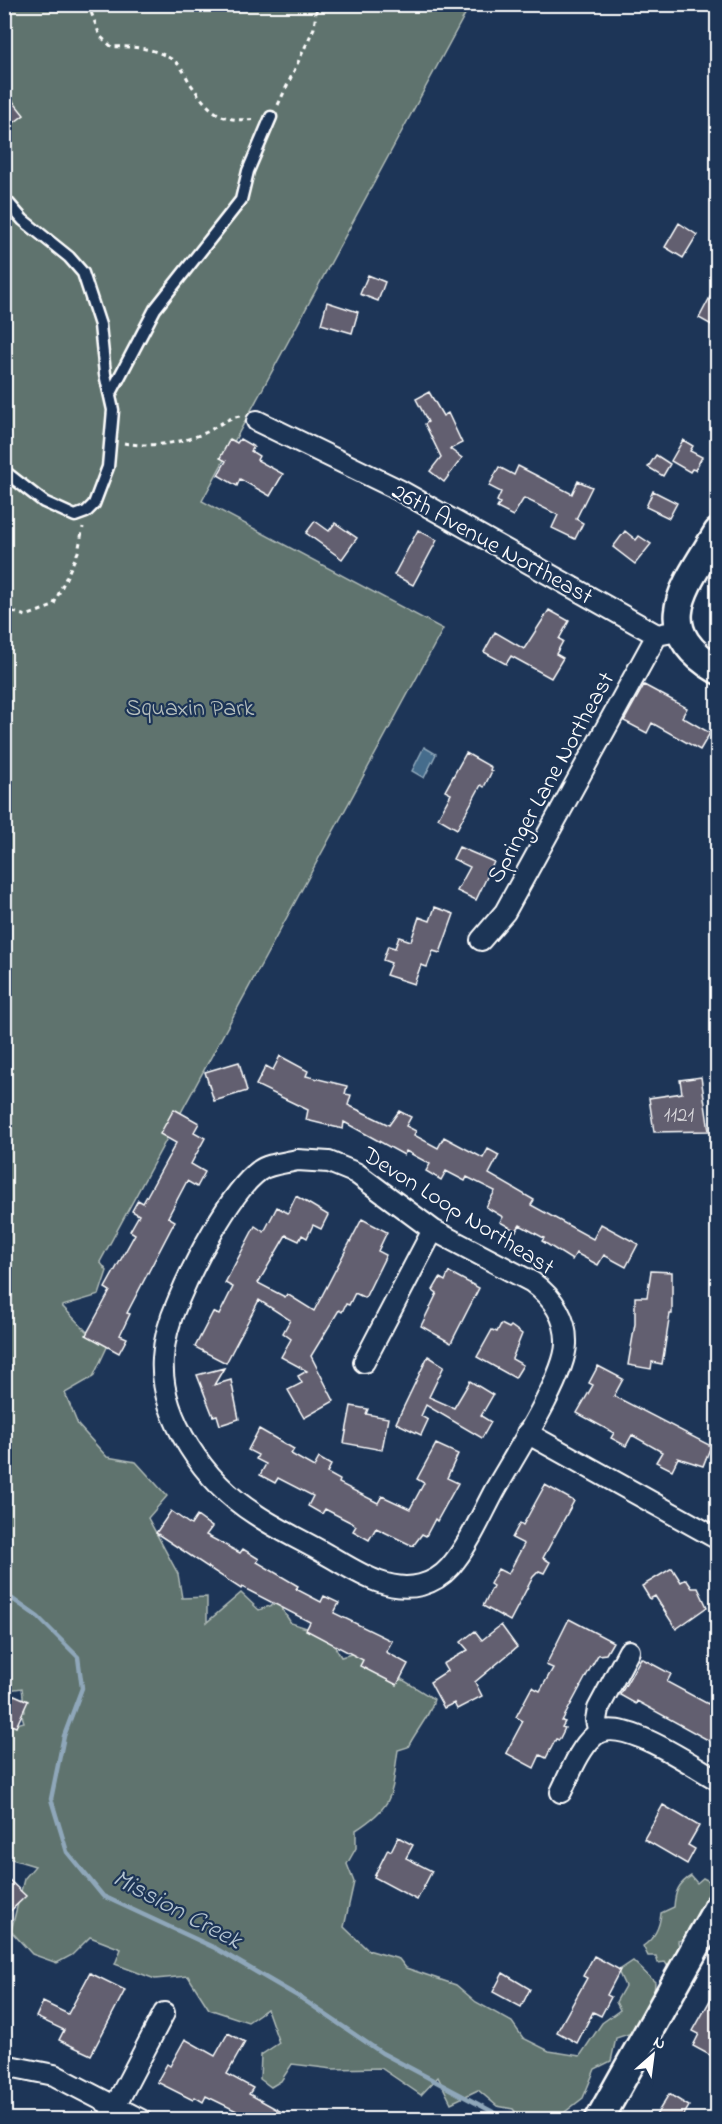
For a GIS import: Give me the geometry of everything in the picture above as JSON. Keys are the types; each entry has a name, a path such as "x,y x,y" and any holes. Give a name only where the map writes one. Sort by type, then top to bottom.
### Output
{"street":[{"name":"26th Avenue Northeast","path":"257,421 399,490 668,633 717,670"},
{"path":"668,633 678,614 682,597 717,532"},
{"name":"Springer Lane Northeast","path":"481,940 505,912 668,633"},
{"name":"Devon Loop Northeast","path":"297,1160 329,1162 356,1173 433,1230 532,1282 545,1292 556,1306 566,1332 563,1360 527,1433 460,1554 440,1577 429,1582 403,1587 367,1576 255,1514 236,1500 202,1464 173,1412 162,1361 165,1339 182,1292 224,1214 245,1185 260,1169 297,1160"},
{"path":"364,1362 433,1230"},
{"path":"527,1433 717,1539"},
{"path":"599,1733 596,1720 598,1710 629,1651"},
{"path":"561,1792 586,1745 599,1733 613,1728 637,1736 717,1780"},
{"path":"599,2120 717,1907"},
{"path":"112,2113 164,2013"},
{"path":"4,2065 54,2074 112,2113 141,2120"}],"lane":[{"path":"110,395 155,309 241,200 248,171 271,117"},
{"path":"4,198 23,220 69,257 83,273 100,325 105,374 113,410 108,467 94,504 86,512 75,516 44,502 4,471"}],"path":[{"path":"88,4 100,36 112,47 146,48 180,65 207,106 220,117 241,121 271,117 314,28 317,4"},
{"path":"110,441 135,446 174,442 205,433 235,417 249,415 257,421"},
{"path":"4,609 26,616 52,606 78,552 86,512"}],"green space":[{"name":"Squaxin Park","path":"5,5 470,5 202,501 443,629 100,1262 107,1271 99,1295 62,1306 87,1332 93,1328 109,1343 93,1377 65,1393 78,1425 107,1457 136,1462 167,1496 148,1518 178,1574 182,1598 207,1597 207,1622 241,1593 259,1610 278,1603 291,1623 328,1635 341,1657 358,1652 434,1699 408,1747 398,1750 392,1788 385,1805 356,1830 356,1848 347,1864 354,1882 344,1927 368,1950 399,1959 406,1968 456,1985 476,2002 512,2022 523,2038 549,2051 580,2056 602,2023 620,2010 616,2002 625,1986 618,1971 633,1961 655,1982 653,2006 641,2030 616,2038 611,2061 595,2069 583,2098 565,2112 563,2119 521,2119 513,2109 497,2106 478,2090 451,2103 438,2077 421,2095 381,2068 333,2069 292,2064 281,2081 271,2087 260,2079 261,2055 279,2043 267,2009 248,2022 209,2009 188,1976 155,1979 115,1964 121,1949 90,1937 72,1955 57,1963 32,1954 11,1931 24,1879 35,1866 5,1857 5,1740 9,1726 24,1722 21,1713 25,1712 22,1688 8,1690 4,1677"},
{"path":"691,1876 697,1883 703,1878 709,1881 708,1898 703,1901 703,1913 699,1913 697,1924 689,1927 685,1939 678,1941 680,1955 669,1968 665,1962 658,1963 656,1956 648,1956 643,1946 656,1931 661,1913 674,1907 678,1889"}],"water":[{"path":"424,747 436,754 424,778 412,771"}],"building":[{"path":"4,90 24,115 4,130"},
{"path":"679,223 697,235 683,258 665,247"},
{"path":"368,275 385,282 378,301 360,294"},
{"path":"717,284 717,328 699,318"},
{"path":"327,302 358,312 352,333 321,324"},
{"path":"429,392 443,416 448,413 462,443 450,449 462,458 444,482 430,471 441,457 425,424 428,422 416,399"},
{"path":"230,439 237,443 240,439 254,447 251,451 259,456 257,460 283,474 270,496 240,479 237,486 218,475 226,461 220,458"},
{"path":"683,440 693,446 690,451 702,457 695,470 692,469 690,472 671,461"},
{"path":"656,455 670,464 663,476 648,467"},
{"path":"518,466 572,494 578,481 592,487 576,519 583,523 575,539 552,528 558,515 524,498 513,516 497,508 501,492 489,486 499,467 514,475"},
{"path":"653,491 677,503 669,518 646,507"},
{"path":"315,521 329,531 335,523 357,538 342,559 306,533"},
{"path":"418,530 437,540 413,585 394,575"},
{"path":"625,531 636,540 639,536 651,544 635,564 613,547"},
{"path":"549,610 569,621 559,639 563,641 556,654 563,658 551,678 511,656 506,664 484,652 495,632 524,649"},
{"path":"644,685 687,708 682,717 710,733 700,750 652,723 647,733 624,721"},
{"path":"466,753 491,767 492,771 484,787 481,785 457,829 438,818 451,794 445,791"},
{"path":"459,847 494,862 476,900 457,891 470,867 453,859"},
{"path":"435,907 454,914 440,953 433,951 427,967 421,965 414,984 386,975 391,963 383,960 388,946 395,948 399,937 411,941 419,917 430,921"},
{"path":"280,1056 308,1071 306,1076 347,1086 345,1094 351,1095 348,1105 389,1125 399,1111 411,1117 406,1126 416,1131 414,1135 438,1148 444,1137 483,1158 488,1149 499,1155 489,1174 534,1200 531,1205 593,1239 601,1224 638,1244 626,1267 604,1255 598,1265 576,1253 572,1260 542,1241 544,1238 520,1225 516,1231 500,1222 503,1217 486,1207 495,1191 467,1177 465,1181 446,1171 441,1180 426,1171 430,1164 406,1151 404,1155 344,1122 343,1129 306,1120 308,1110 256,1085 266,1066 273,1070"},
{"path":"239,1062 247,1091 214,1101 205,1072"},
{"path":"701,1077 709,1131 654,1132 649,1098 682,1093 680,1080"},
{"path":"174,1109 199,1123 194,1132 205,1138 191,1164 205,1172 197,1187 187,1181 168,1217 175,1221 127,1313 130,1314 120,1335 127,1338 119,1353 86,1335 110,1291 105,1288 135,1234 130,1231 139,1215 132,1211 138,1200 143,1203 176,1143 160,1134"},
{"path":"296,1196 328,1215 321,1229 313,1225 307,1238 302,1235 299,1241 286,1235 258,1283 285,1297 287,1294 314,1311 362,1219 387,1232 378,1251 386,1255 365,1298 355,1293 349,1305 346,1304 342,1312 339,1310 311,1356 334,1401 304,1418 288,1390 302,1383 298,1376 307,1371 281,1357 291,1339 283,1333 290,1320 259,1300 226,1363 195,1347 213,1312 219,1315 233,1287 225,1283 255,1226 264,1232 277,1207 288,1213"},
{"path":"651,1271 672,1272 672,1314 670,1314 662,1364 652,1362 651,1369 628,1365 635,1324 635,1297 647,1297"},
{"path":"449,1272 479,1288 451,1343 421,1326 437,1293 433,1290 440,1278 445,1281"},
{"path":"501,1324 509,1328 511,1326 522,1334 512,1359 523,1365 515,1378 477,1357 492,1330 497,1332"},
{"path":"428,1356 444,1366 429,1397 454,1408 470,1381 493,1395 481,1416 491,1422 482,1438 426,1405 421,1416 428,1420 421,1435 396,1423"},
{"path":"598,1366 623,1379 614,1396 711,1446 703,1466 678,1458 672,1470 656,1462 662,1452 632,1435 626,1446 611,1438 614,1433 577,1413 593,1385 589,1383"},
{"path":"224,1368 214,1385 231,1380 239,1419 220,1425 217,1415 213,1416 197,1375"},
{"path":"351,1406 368,1409 366,1414 388,1418 382,1450 344,1443"},
{"path":"259,1429 294,1449 291,1454 314,1467 319,1458 331,1465 327,1473 340,1480 339,1483 378,1503 382,1496 410,1509 424,1483 417,1479 436,1444 458,1454 447,1478 458,1483 437,1521 435,1519 426,1536 422,1534 413,1546 376,1528 369,1540 353,1531 356,1526 352,1523 325,1509 322,1514 308,1506 313,1496 278,1478 275,1483 260,1475 266,1464 256,1459 258,1455 248,1450"},
{"path":"545,1485 574,1501 543,1558 550,1562 544,1573 539,1571 533,1577 510,1621 483,1606 498,1569 508,1574 524,1544 512,1538 520,1523 523,1525"},
{"path":"171,1511 191,1525 197,1516 212,1527 206,1535 240,1553 243,1549 259,1559 257,1562 298,1586 296,1589 321,1602 324,1596 339,1603 334,1613 392,1641 386,1652 408,1664 397,1685 360,1666 363,1660 306,1630 310,1622 242,1587 241,1589 156,1533"},
{"path":"672,1568 681,1582 686,1579 692,1588 698,1588 707,1607 676,1629 655,1596 650,1599 642,1586"},
{"path":"569,1619 613,1642 606,1654 598,1655 591,1667 562,1721 565,1722 562,1727 565,1728 559,1740 556,1739 546,1758 540,1755 534,1768 506,1753 523,1721 516,1717 532,1687 540,1691 553,1668 546,1665"},
{"path":"501,1625 517,1647 475,1682 482,1696 457,1709 454,1703 444,1708 430,1682 447,1671 443,1664 468,1650 461,1642 475,1631 482,1640"},
{"path":"641,1658 671,1674 667,1682 708,1704 717,1687 717,1745 637,1701 636,1704 620,1695"},
{"path":"10,1693 28,1701 16,1727 4,1722 4,1696 8,1697"},
{"path":"663,1805 699,1826 688,1845 695,1849 687,1864 644,1839"},
{"path":"398,1837 413,1845 406,1858 432,1871 417,1900 374,1877 388,1849 391,1851"},
{"path":"4,1875 26,1896 4,1917"},
{"path":"594,1956 620,1970 607,1995 611,1997 601,2016 593,2012 577,2043 557,2032 587,1978 583,1976"},
{"path":"90,1973 125,1990 91,2055 59,2040 64,2030 36,2017 43,2002 68,2014"},
{"path":"503,1973 530,1989 521,2007 493,1992"},
{"path":"717,1988 717,2059 693,2046 699,2034 693,2031"},
{"path":"228,2033 245,2042 227,2074 253,2088 249,2094 296,2120 255,2120 206,2096 203,2102 195,2097 193,2100 157,2082 167,2064 170,2066 185,2039 215,2056"},
{"path":"669,2094 689,2106 681,2120 653,2120"}],"waterway":[{"name":"Mission Creek","path":"4,1593 38,1617 78,1657 82,1688 64,1736 51,1799 67,1852 103,1896 215,1948 301,1998 382,2053 508,2120"}]}
